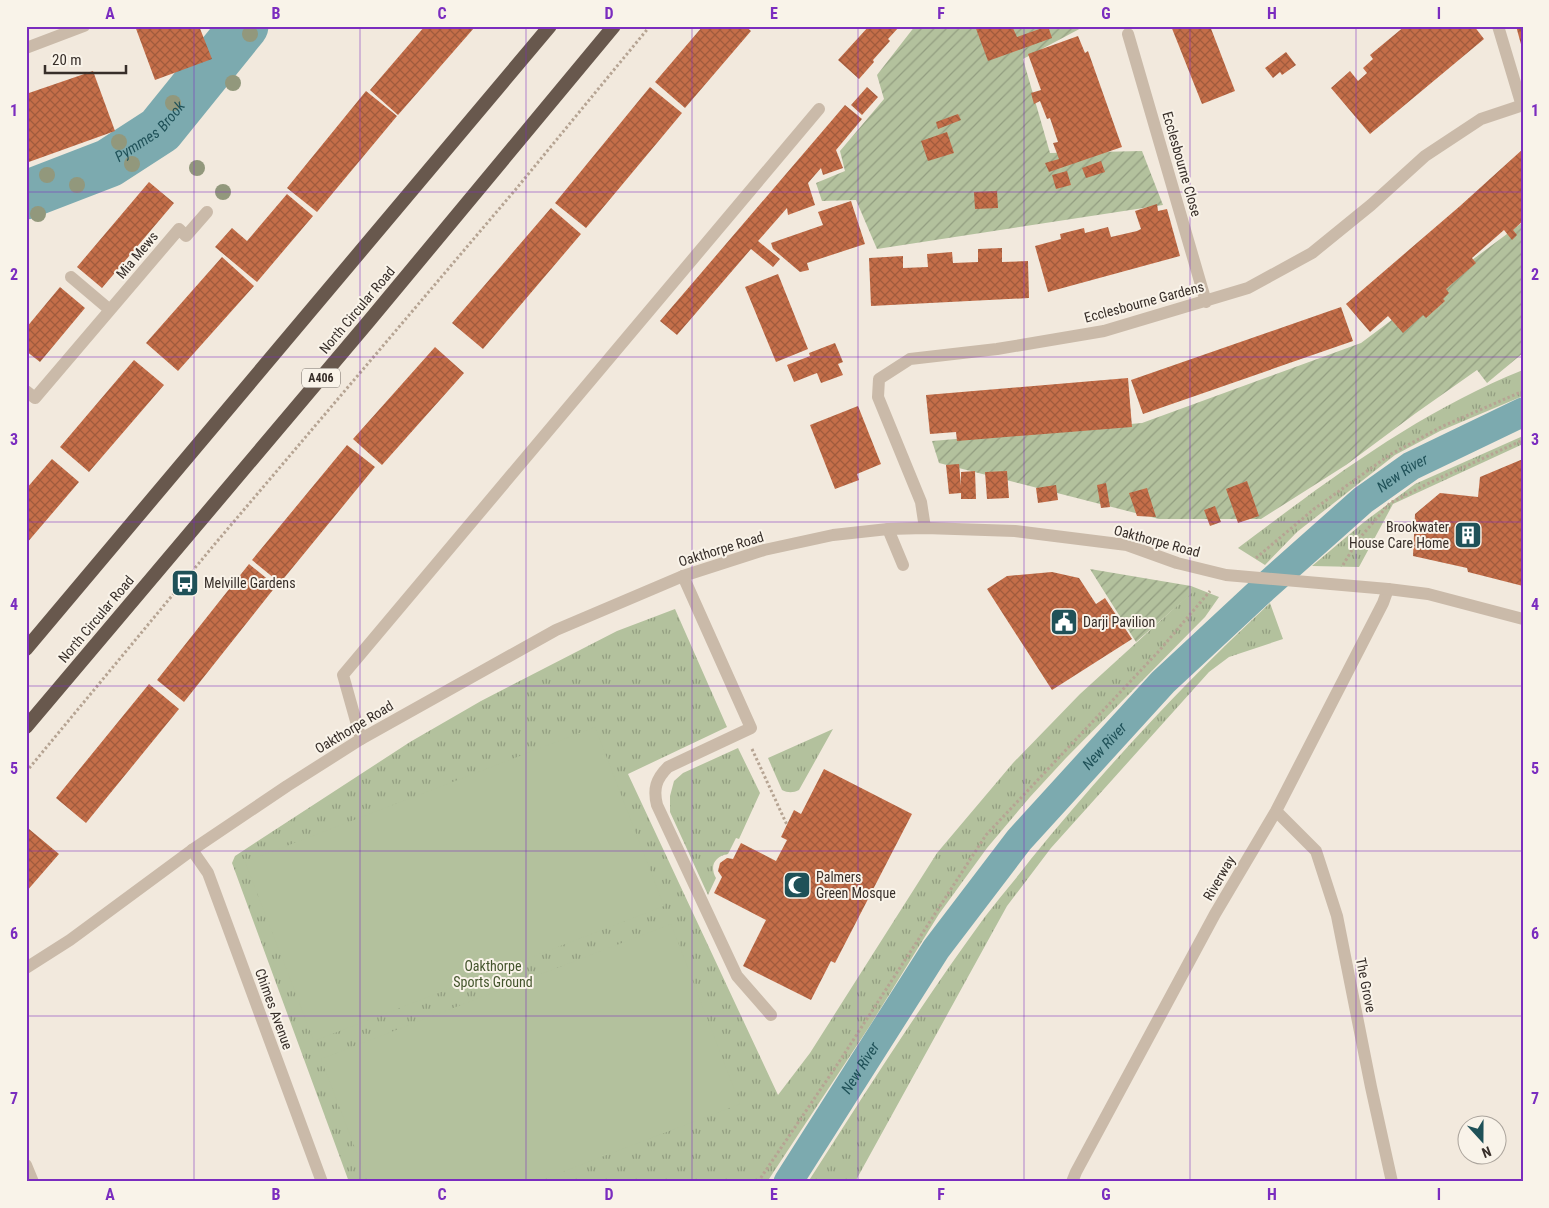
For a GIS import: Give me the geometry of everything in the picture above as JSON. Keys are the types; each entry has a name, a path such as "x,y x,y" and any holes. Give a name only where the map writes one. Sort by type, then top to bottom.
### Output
{"highway":[{"path":"28,645 550,26"},
{"name":"North Circular Road","path":"26,727 370,321 614,26"}],"street":[{"path":"26,48 84,26"},
{"path":"1498,26 1522,105"},
{"name":"Ecclesbourne Close","path":"1128,30 1206,302"},
{"name":"Ecclesbourne Gardens","path":"924,528 921,502 878,397 879,379 910,359 997,349 1104,331 1248,288 1312,253 1372,205 1425,156 1481,119 1522,105"},
{"path":"360,739 343,675 819,109"},
{"name":"Mia Mews","path":"26,391 34,398 179,230 186,236 207,212"},
{"path":"71,277 110,310"},
{"name":"Oakthorpe Road","path":"26,968 70,940 192,850 360,739 556,630 683,576 764,550 833,535 888,529 924,528 1015,531 1127,545 1176,563 1226,575 1428,594 1523,619"},
{"path":"888,529 903,565"},
{"path":"683,576 751,728 668,767 659,776 655,785 654,795 737,976 771,1015"},
{"name":"Riverway","path":"1072,1182 1215,914 1276,811 1383,603 1388,589"},
{"name":"The Grove","path":"1276,811 1316,851 1337,916 1392,1182"},
{"name":"Chimes Avenue","path":"192,850 208,873 322,1182"},
{"path":"26,1165 33,1182"}],"path":[{"path":"26,772 650,26"},
{"path":"1254,561 1258,554 1314,509 1392,454 1443,426 1523,391"},
{"path":"1341,568 1358,540 1390,504 1431,482 1523,440"},
{"path":"758,1182 839,1062 986,835 1159,650 1211,590"},
{"path":"750,744 787,825"}],"green space":[{"path":"915,26 1085,26 1023,59 1050,153 1142,151 1163,205 877,249 856,200 822,201 816,183 845,171 840,151 884,99 877,75"},
{"path":"1523,222 1523,353 1487,383 1477,370 1346,465 1261,519 1159,519 939,463 932,441 1142,423 1361,343"},
{"path":"1523,370 1523,396 1440,431 1395,455 1297,532 1265,565 1238,548 1340,473 1410,427 1484,387"},
{"path":"1523,436 1523,444 1393,504 1359,567 1312,566 1364,522 1415,484"},
{"path":"1090,569 1191,586 1193,592 1136,642"},
{"name":"Oakthorpe Sports Ground","path":"1191,586 1219,597 1205,617 1066,758 987,848 939,914 871,1024 767,1182 349,1182 232,863 235,856 410,742 481,701 617,631 675,609 727,727 628,774 778,1095 810,1053 937,853 1013,763 1080,694 1192,592"},
{"path":"1270,603 1283,639 1229,657 1209,672 1051,848 1007,906 855,1182 808,1182 916,1015 984,918 1059,825 1116,759 1176,695"},
{"path":"595,727 664,906 314,1041 245,862"},
{"path":"833,729 799,790 786,792 782,790 768,758"},
{"path":"738,748 760,793 739,839 736,838 728,854 723,855 714,862 713,869 716,878 708,895 670,812 670,796 674,781 683,773"},
{"path":"671,924 740,1104 536,1182 368,1182 321,1059"}],"building":[{"path":"135,26 199,26 212,59 155,80"},
{"path":"425,26 472,26 474,28 398,115 370,90"},
{"path":"703,26 745,26 751,31 685,108 655,82"},
{"path":"869,26 899,27 888,39 890,41 873,60 874,62 859,79 838,60"},
{"path":"975,26 1012,26 1017,37 1048,26 1052,38 988,61"},
{"path":"1171,26 1210,26 1235,91 1202,104"},
{"path":"1405,26 1474,26 1484,39 1370,134 1331,88 1350,71 1358,81 1367,73 1363,68 1373,59 1370,55"},
{"path":"1516,26 1523,26 1523,48 1522,48"},
{"path":"1078,36 1085,53 1088,51 1122,147 1049,172 1045,163 1059,159 1053,143 1058,142 1050,118 1047,119 1040,101 1034,104 1031,93 1041,90 1028,54"},
{"path":"1286,52 1296,65 1282,75 1280,72 1273,78 1265,68"},
{"path":"93,71 115,131 26,163 26,94"},
{"path":"650,87 682,113 586,228 555,203"},
{"path":"867,87 878,97 862,115 851,105"},
{"path":"366,91 397,116 317,212 287,188"},
{"path":"845,105 862,119 836,150 843,168 823,175 821,168 808,183 815,205 788,215 787,208 758,241 780,259 773,267 751,249 677,335 660,321"},
{"path":"958,114 961,120 938,129 936,122"},
{"path":"947,132 954,153 928,161 921,141"},
{"path":"1523,149 1523,221 1513,230 1517,235 1512,240 1504,230 1472,258 1476,263 1446,289 1449,293 1443,299 1445,301 1426,318 1423,315 1403,333 1388,316 1370,332 1346,304"},
{"path":"1101,161 1105,172 1086,178 1082,168"},
{"path":"1067,171 1071,185 1056,189 1052,175"},
{"path":"149,182 174,203 102,288 77,267"},
{"path":"997,191 998,208 975,209 974,192"},
{"path":"287,194 313,216 257,282 215,247 232,228 247,241"},
{"path":"851,201 865,244 807,263 809,270 800,272 773,249 771,243 823,225 818,212"},
{"path":"1157,204 1158,211 1167,209 1180,256 1048,292 1035,246 1061,239 1060,234 1084,228 1085,233 1108,227 1111,237 1137,231 1141,229 1135,211"},
{"path":"551,208 581,234 483,349 452,323"},
{"path":"1002,248 1002,262 1028,261 1029,298 871,306 869,258 903,256 903,268 928,267 927,254 952,252 953,263 978,262 978,249"},
{"path":"222,257 254,286 178,371 146,343"},
{"path":"778,274 808,349 776,362 745,287"},
{"path":"60,287 85,308 40,362 26,351 26,328"},
{"path":"1341,307 1353,341 1143,414 1131,380"},
{"path":"835,343 843,362 838,364 843,375 821,383 817,373 794,382 787,365 810,356 809,353"},
{"path":"435,347 464,373 382,465 353,439"},
{"path":"134,360 164,385 89,472 60,447"},
{"path":"1128,378 1132,427 957,441 956,432 930,434 926,395"},
{"path":"858,406 881,464 857,474 859,480 835,489 810,425"},
{"path":"347,445 375,467 280,583 252,560"},
{"path":"52,459 79,482 26,544 26,489"},
{"name":"Brookwater House Care Home","path":"1523,459 1523,586 1468,572 1467,568 1413,556 1415,514 1440,493 1478,497 1480,477"},
{"path":"959,464 961,486 961,472 975,471 976,499 961,499 961,493 949,494 946,465"},
{"path":"1007,471 1009,498 987,499 985,472"},
{"path":"1247,481 1259,516 1238,523 1226,489"},
{"path":"1106,483 1110,507 1101,508 1097,485"},
{"path":"1056,485 1058,500 1038,503 1036,488"},
{"path":"1147,488 1156,517 1137,516 1129,493"},
{"path":"1215,506 1221,522 1210,526 1204,510"},
{"path":"249,564 276,586 184,702 157,680"},
{"name":"Darji Pavilion","path":"1052,572 1079,578 1096,604 1105,598 1132,639 1052,690 987,589 1007,576"},
{"path":"149,684 179,709 86,823 56,798"},
{"name":"Palmers Green Mosque","path":"824,769 912,814 835,963 831,961 811,1000 743,966 766,920 714,893 722,877 718,871 720,863 727,858 733,859 741,843 776,861 787,840 781,837 794,810 801,814"},
{"path":"29,829 59,854 26,892 26,833"}],"waterway":[{"name":"Pymmes Brook","path":"26,195 109,163 160,130 244,26"},
{"name":"New River","path":"788,1182 936,949 1019,840 1163,682 1264,588 1363,500 1411,466 1523,412"}],"place":[{"name":"Brookwater House Care Home","path":"1468,535"},
{"name":"Melville Gardens","path":"185,583"},
{"name":"Darji Pavilion","path":"1064,622"},
{"name":"Palmers Green Mosque","path":"797,885"}]}
